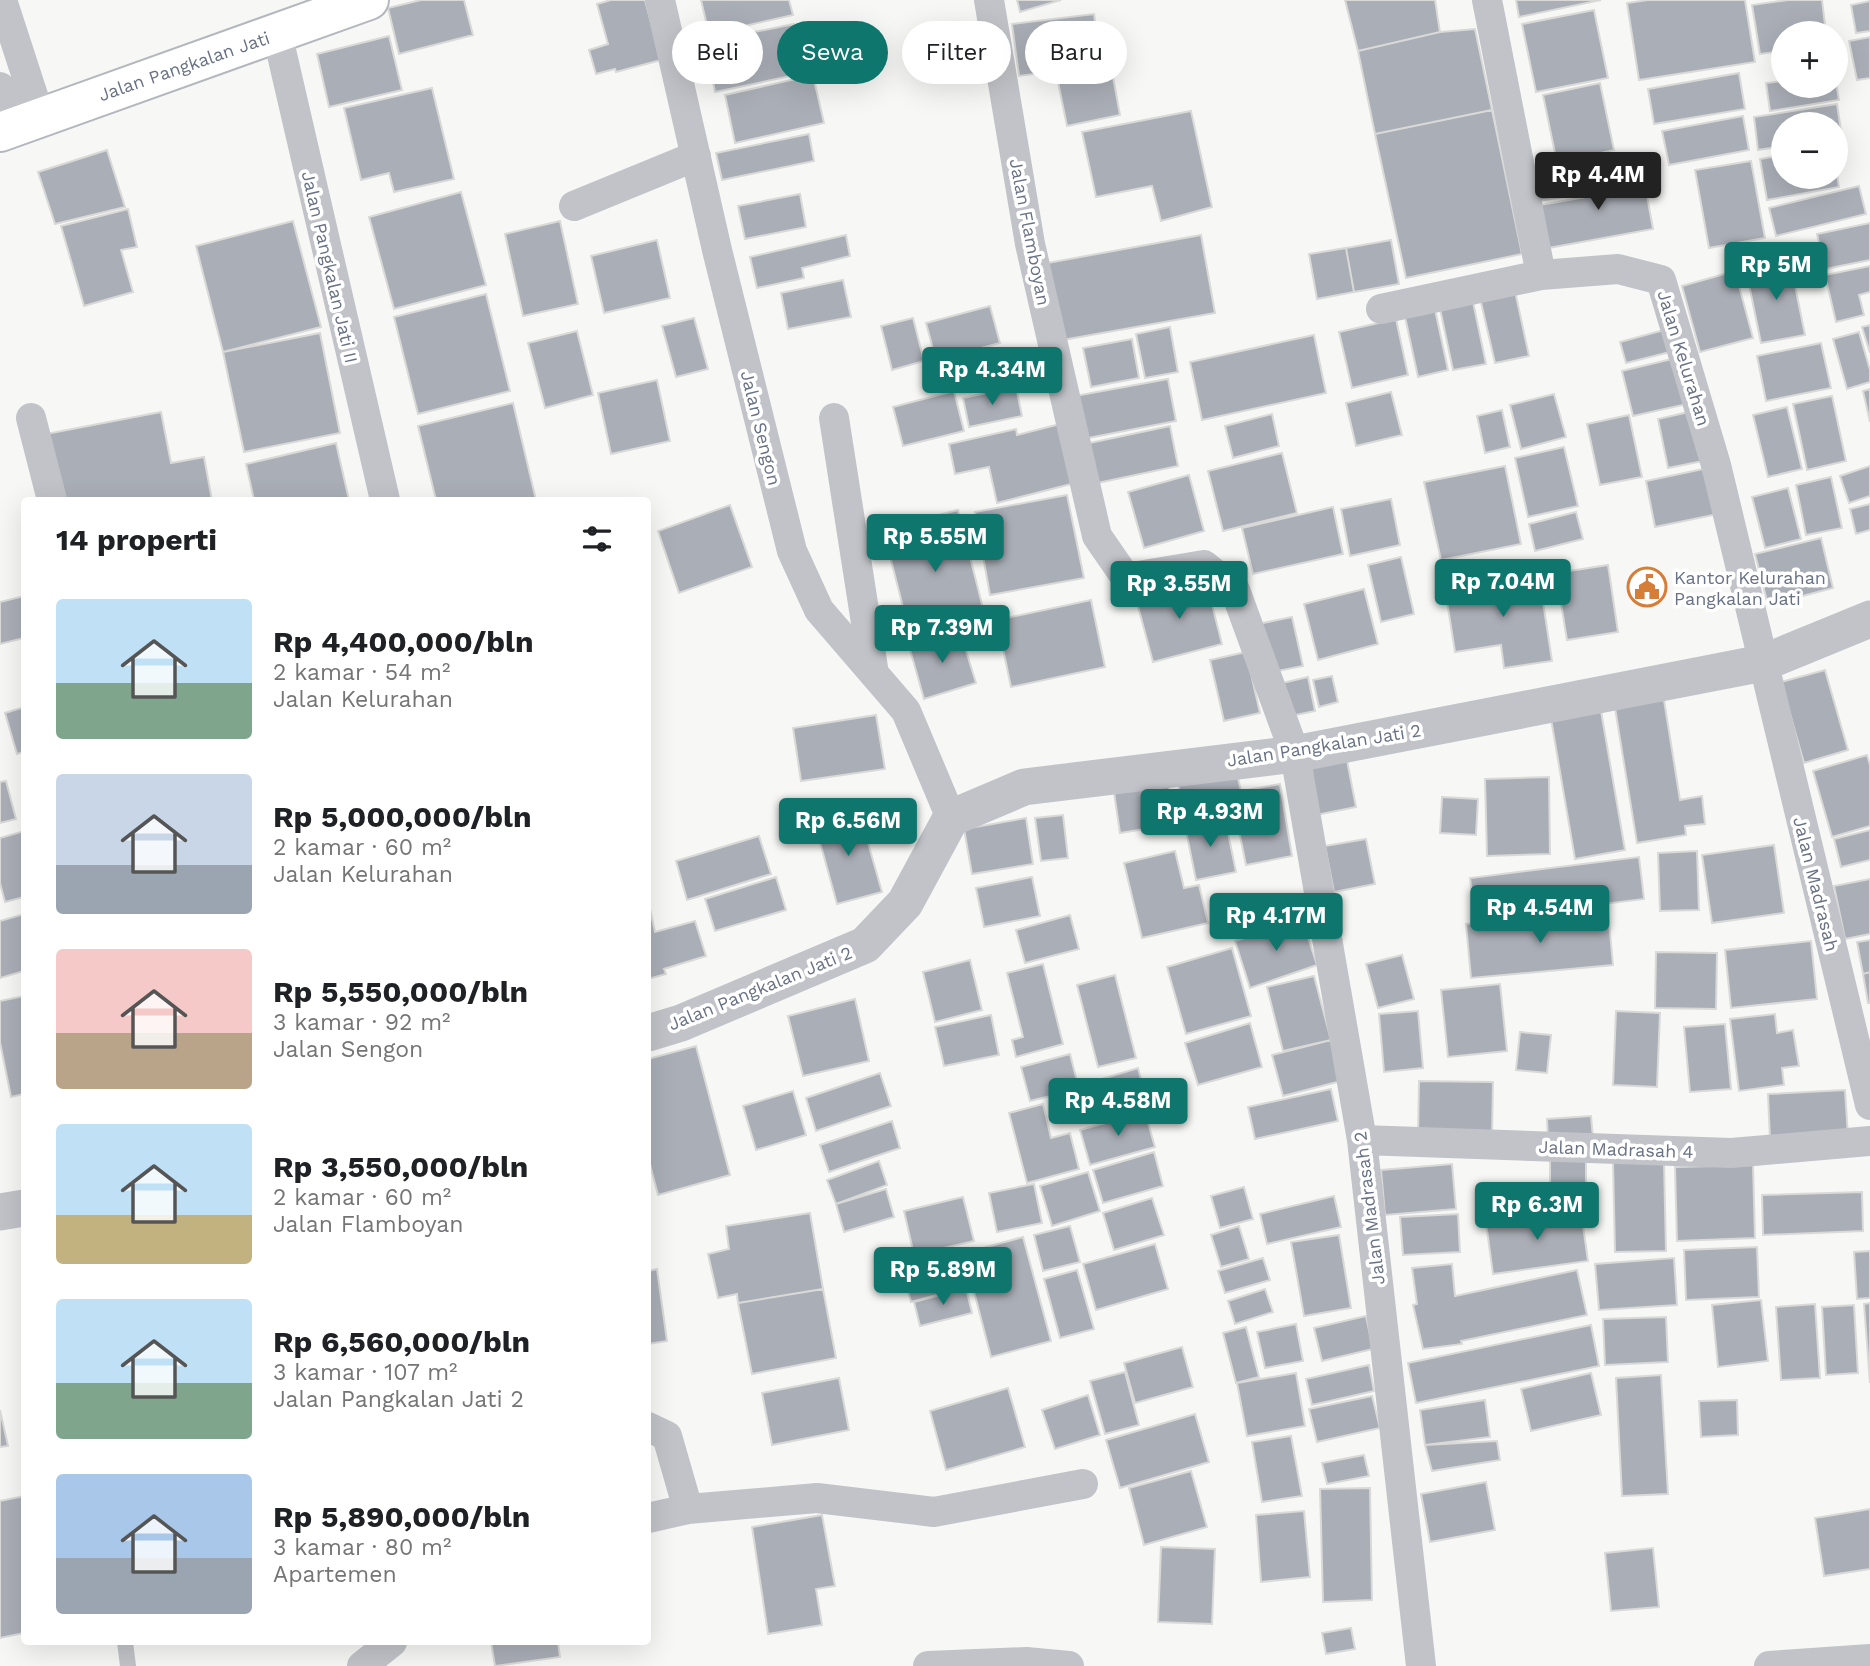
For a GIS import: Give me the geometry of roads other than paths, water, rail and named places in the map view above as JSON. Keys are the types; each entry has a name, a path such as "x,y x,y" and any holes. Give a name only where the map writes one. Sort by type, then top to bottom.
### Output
{"main road":[{"name":"Jalan Pangkalan Jati","path":"18,125 369,0"}],"street":[{"path":"2,0 18,125"},
{"name":"Jalan Sengon","path":"660,0 717,250 792,551 819,610 906,711 951,817"},
{"name":"Jalan Flamboyan","path":"989,0 1030,244 1097,536 1126,578 1204,565 1235,590 1295,754"},
{"path":"1381,309 1541,275 1487,0"},
{"name":"Jalan Pangkalan Jati II","path":"277,33 384,497"},
{"path":"0,86 18,125"},
{"path":"574,206 696,156"},
{"name":"Jalan Kelurahan","path":"1541,275 1618,269 1661,280 1716,466 1763,663"},
{"path":"31,418 51,497"},
{"path":"834,418 874,674"},
{"name":"Jalan Pangkalan Jati 2","path":"651,1032 681,1023 865,945 905,903 951,817 1024,787 1295,754 1763,663 1870,619"},
{"name":"Jalan Madrasah","path":"1763,663 1870,1104"},
{"name":"Jalan Madrasah 2","path":"1295,754 1362,1140 1421,1666"},
{"name":"Jalan Madrasah 4","path":"1362,1140 1731,1153 1870,1141"},
{"path":"0,1212 21,1208"},
{"path":"651,1428 667,1436 688,1509"},
{"path":"651,1517 688,1509 817,1498 934,1512 1083,1484"},
{"path":"362,1666 388,1645"},
{"path":"1769,1666 1870,1659"},
{"path":"928,1666 1026,1662 1069,1666"}],"lane":[{"path":"125,1645 128,1666"}],"place":[{"name":"Kantor Kelurahan Pangkalan Jati","path":"1647,587"}]}
